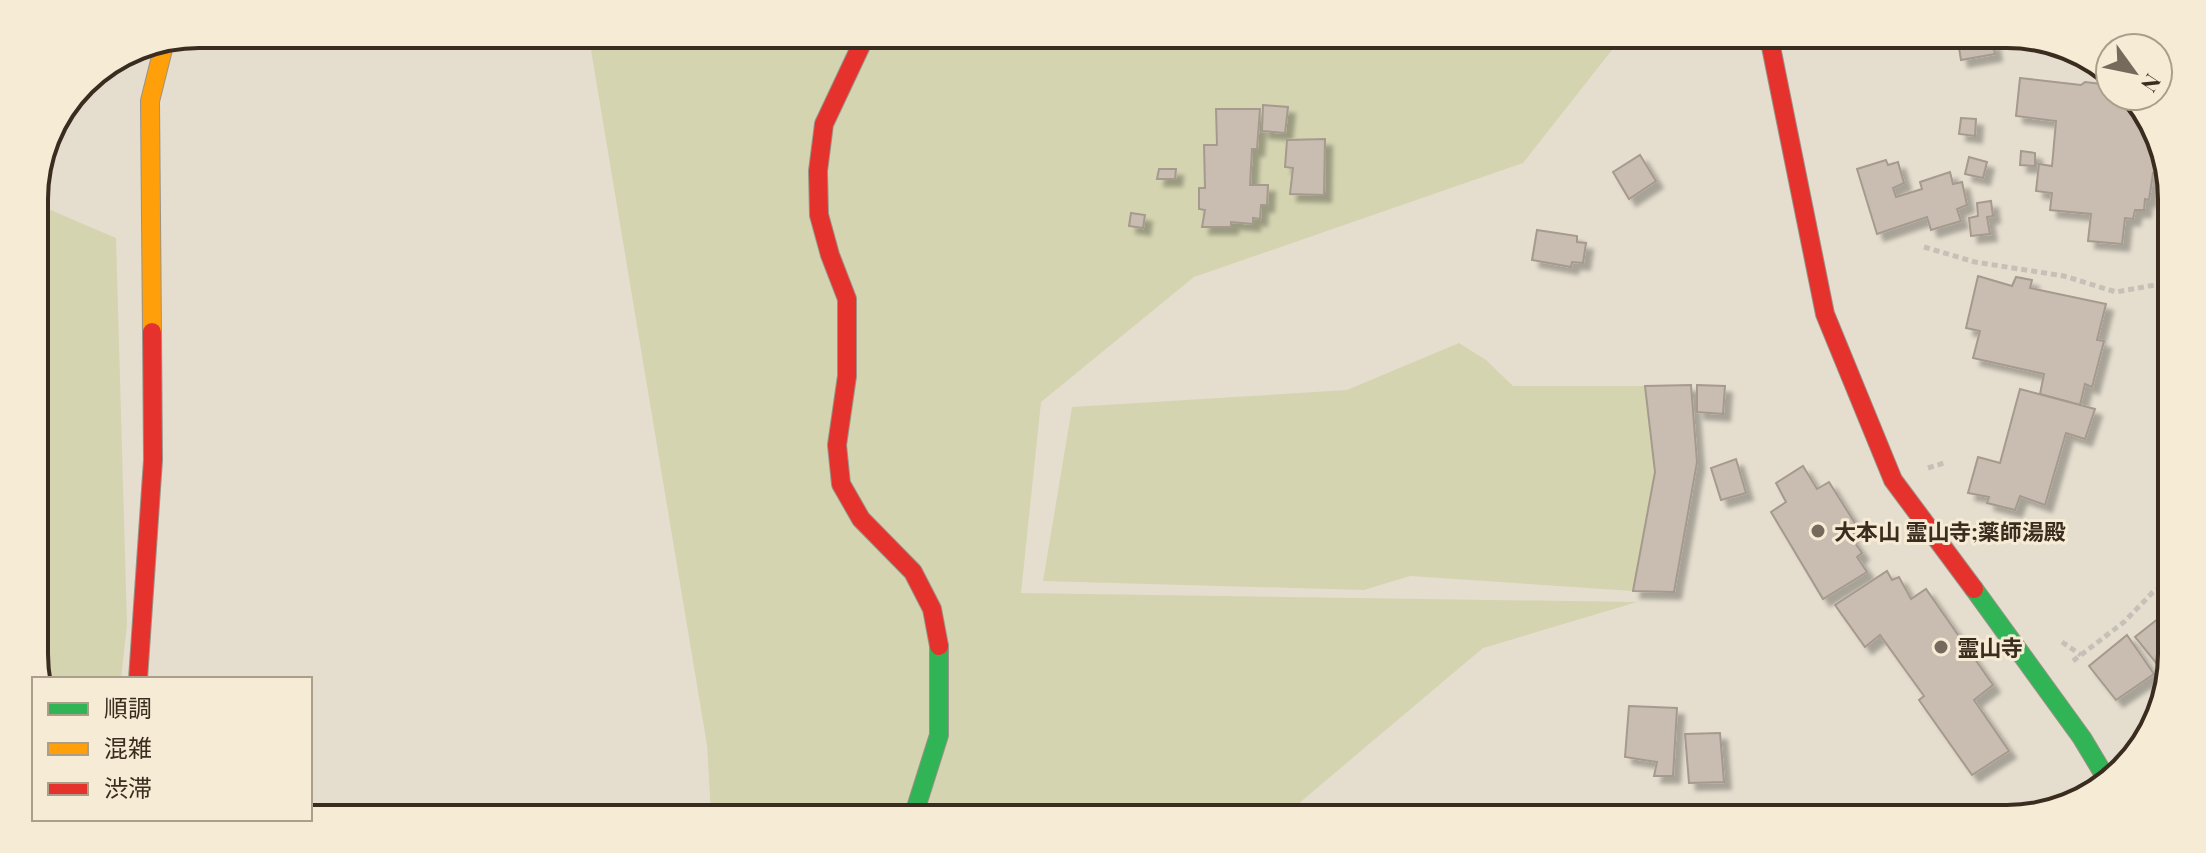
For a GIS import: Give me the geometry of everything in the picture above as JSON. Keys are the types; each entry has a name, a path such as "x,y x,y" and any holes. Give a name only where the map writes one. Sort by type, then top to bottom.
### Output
{"street":[{"path":"860,48 824,124 818,171 819,215 847,299 847,376 837,445 841,484 861,519 913,572 932,609 940,651 939,735 917,805"},
{"path":"1771,48 1825,314 1893,480 2043,682 2102,771"},
{"path":"138,677 153,460 150,101 162,53"}],"path":[{"path":"1924,247 1975,262 2064,276 2116,292 2158,284"},
{"path":"2043,682 2124,622 2158,589"}],"green space":[{"path":"1613,48 1523,163 1194,277 1041,402 1021,593 1637,602 1483,648 1297,805 711,805 707,745 591,50"},
{"path":"48,209 116,238 127,625 121,677 50,677"},
{"path":"1459,343 1486,360 1513,386 1645,386 1655,472 1633,591 1410,576 1364,590 1043,581 1072,407 1347,390"}],"building":[{"path":"1959,48 1994,48 1995,54 1961,60"},
{"path":"2020,78 2081,85 2094,83 2094,112 2130,112 2138,124 2156,173 2153,173 2149,200 2145,199 2144,210 2135,210 2133,219 2125,218 2122,244 2088,241 2091,214 2050,210 2052,193 2036,191 2039,164 2052,166 2056,121 2016,116"},
{"path":"1263,105 1288,107 1285,133 1262,131"},
{"path":"1216,109 1260,109 1257,149 1252,149 1250,185 1268,185 1267,205 1261,205 1260,219 1253,218 1253,224 1231,222 1231,227 1202,227 1205,210 1199,209 1199,188 1205,188 1204,145 1217,145"},
{"path":"1961,118 1976,119 1975,136 1959,134"},
{"path":"1325,139 1324,195 1290,194 1293,168 1285,167 1287,140"},
{"path":"2021,151 2035,153 2035,166 2020,165"},
{"path":"1640,155 1656,181 1629,199 1613,172"},
{"path":"1969,157 1987,162 1983,178 1965,174"},
{"path":"1886,160 1888,165 1898,162 1904,183 1893,188 1896,197 1922,189 1920,182 1950,172 1953,184 1962,182 1967,205 1957,209 1961,221 1931,230 1927,217 1877,234 1857,169"},
{"path":"1159,169 1176,169 1175,179 1157,179"},
{"path":"1991,201 1993,216 1987,217 1990,234 1971,236 1969,218 1978,216 1977,203"},
{"path":"1131,213 1145,215 1143,228 1129,226"},
{"path":"1537,230 1577,236 1577,242 1586,243 1583,263 1572,262 1571,267 1532,260"},
{"path":"1978,276 2012,286 2016,277 2032,280 2030,288 2106,304 2097,340 2104,341 2092,387 2085,384 2080,405 2040,394 2044,374 1973,358 1980,331 1966,328"},
{"path":"1691,385 1697,462 1674,592 1633,591 1655,472 1645,386"},
{"path":"1697,385 1725,386 1723,414 1697,412"},
{"path":"2020,389 2095,409 2085,439 2066,433 2045,505 2020,496 2015,510 1987,503 1989,497 1968,493 1978,457 2000,463"},
{"path":"1736,459 1746,493 1721,500 1711,468"},
{"name":"大本山 霊山寺;薬師湯殿","path":"1803,466 1817,489 1829,482 1858,528 1849,534 1862,553 1857,557 1867,572 1823,599 1771,512 1786,502 1776,483"},
{"path":"1887,571 1892,580 1899,577 1911,599 1926,589 1993,685 1974,700 2009,751 1972,775 1919,700 1924,696 1880,635 1865,647 1835,605"},
{"path":"2158,619 2158,663 2157,664 2135,637"},
{"path":"2127,635 2154,674 2116,700 2089,666"},
{"path":"1629,706 1677,708 1673,776 1654,776 1657,762 1625,757"},
{"path":"1720,733 1724,782 1689,783 1685,734"}],"traffic: fast":[{"path":"1974,589 2082,738 2102,771"},
{"path":"917,805 939,735 939,646"}],"traffic: slow":[{"path":"152,332 150,101 162,53"}],"traffic: jam":[{"path":"860,48 824,124 818,171 819,215 847,299 847,376 837,445 841,484 861,519 913,572 932,609 939,646"},
{"path":"1771,48 1825,314 1893,480 1974,589"},
{"path":"138,677 153,460 152,332"}],"place":[{"name":"大本山 霊山寺;薬師湯殿","path":"1818,531"},
{"name":"霊山寺","path":"1941,647"}]}
